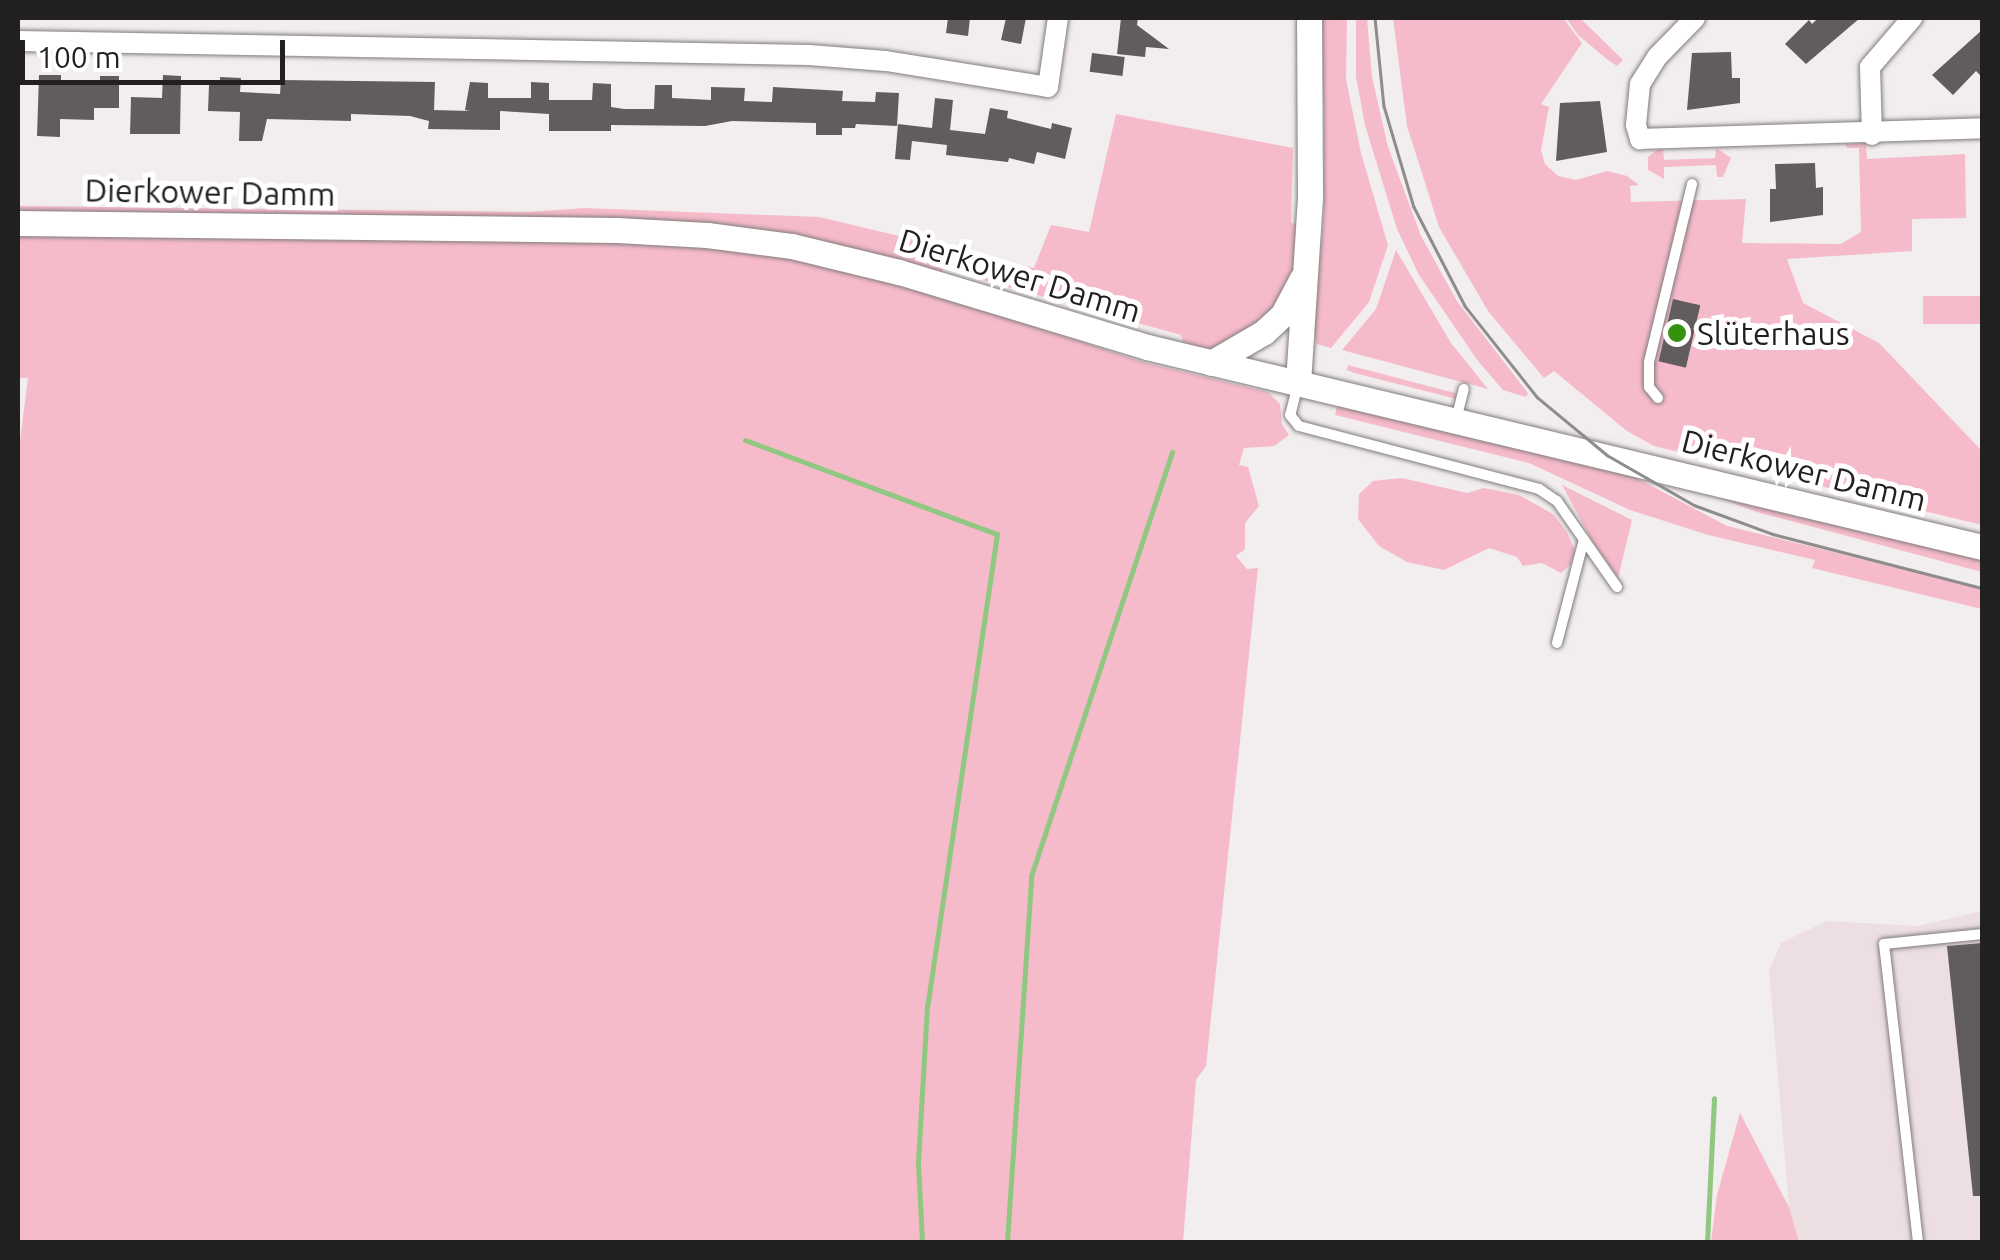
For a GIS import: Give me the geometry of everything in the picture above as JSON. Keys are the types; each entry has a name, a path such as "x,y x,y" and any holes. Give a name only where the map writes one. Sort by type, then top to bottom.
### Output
{"street":[{"path":"18,41 809,55 886,61 1048,86 1058,18"},
{"path":"1298,383 1306,270 1308,18"},
{"path":"1695,18 1657,57 1640,84 1636,125 1640,139 1872,135 1982,128"},
{"path":"1872,135 1870,67 1912,18"},
{"name":"Dierkower Damm","path":"18,223 578,230 720,236 839,256 1212,363 1982,547"},
{"path":"1212,363 1254,341 1283,314 1306,270"}],"lane":[{"path":"1658,398 1648,387 1649,362 1692,184"},
{"path":"1298,383 1290,416 1299,426 1539,490 1557,500 1616,588"},
{"path":"1456,420 1464,389"},
{"path":"1556,643 1584,539"},
{"path":"1918,1242 1884,944 1982,934"}],"shaded area":[{"path":"1318,18 1347,18 1346,79 1361,153 1388,245 1369,302 1331,348 1317,344 1313,328 1324,216 1324,101"},
{"path":"1356,18 1367,18 1372,77 1388,147 1421,236 1457,301 1528,393 1526,397 1503,390 1478,361 1419,275 1397,229 1365,125 1356,77"},
{"path":"1393,18 1563,18 1582,43 1541,104 1549,107 1541,150 1545,164 1558,176 1576,180 1607,171 1627,176 1639,185 1630,186 1631,202 1746,199 1742,243 1841,244 1861,232 1859,148 1847,148 1846,144 1866,143 1867,159 1965,154 1966,218 1912,219 1912,251 1787,259 1803,303 1879,343 1982,451 1982,525 1654,446 1627,431 1554,371 1544,378 1488,311 1439,227 1407,126"},
{"path":"1566,18 1580,18 1623,60 1617,66 1608,60 1578,35"},
{"path":"1116,114 1293,148 1291,223 1300,225 1299,250 1284,305 1231,345 1210,349 1184,345 1181,335 943,269 936,294 1146,363 1268,392 1280,404 1282,424 1289,435 1274,446 1244,448 1239,465 1248,467 1259,506 1245,523 1245,549 1236,556 1247,569 1258,568 1206,1066 1196,1080 1183,1242 18,1242 18,456 28,378 18,378 18,206 527,212 585,208 819,217 1034,268 1051,225 1089,232"},
{"path":"1716,148 1731,158 1723,177 1717,177 1716,165 1664,167 1664,179 1648,170 1648,157 1657,150 1663,149 1664,160 1715,158"},
{"path":"1396,250 1451,343 1488,389 1342,350 1376,309"},
{"path":"1923,296 1982,296 1982,324 1923,324"},
{"path":"1348,365 1455,393 1457,399 1354,373 1347,370"},
{"path":"1337,406 1629,474 1727,526 1982,588 1982,609 1812,568 1815,560 1708,535 1630,510 1529,463 1335,415"},
{"path":"1402,478 1467,493 1484,488 1519,495 1553,514 1567,532 1575,551 1571,564 1561,573 1542,563 1523,566 1517,557 1489,548 1444,570 1407,562 1379,546 1358,519 1359,494 1373,481"},
{"path":"1562,485 1632,520 1618,578 1591,539"},
{"path":"1719,498 1982,559 1982,572 1757,512"},
{"path":"1982,911 1982,1242 1799,1242 1789,1207 1769,970 1781,943 1827,921 1918,926"},
{"path":"1740,1113 1789,1207 1799,1242 1711,1242 1717,1195"}],"building":[{"path":"948,18 970,18 968,36 946,33"},
{"path":"1006,18 1026,18 1021,44 1001,40"},
{"path":"1121,18 1138,18 1137,25 1169,49 1146,47 1145,57 1117,54"},
{"path":"1818,18 1860,18 1806,64 1785,44 1809,20 1812,24"},
{"path":"1982,30 1982,77 1976,71 1953,95 1932,75"},
{"path":"1731,52 1732,78 1740,78 1740,103 1687,110 1692,53"},
{"path":"1092,53 1125,57 1122,76 1090,72"},
{"path":"39,75 61,75 61,81 100,82 100,76 119,76 119,108 94,108 94,120 60,119 60,137 37,136"},
{"path":"163,75 181,76 180,134 130,134 131,97 162,98"},
{"path":"220,77 241,78 240,92 280,94 281,80 435,82 434,110 470,111 465,110 470,82 488,83 488,98 531,98 531,82 549,83 549,100 592,100 593,83 611,84 611,107 624,109 654,109 655,85 672,85 672,98 711,100 711,87 745,88 744,101 772,102 773,87 843,91 842,101 875,102 876,92 899,93 897,126 856,124 855,128 842,128 842,135 816,135 816,123 732,121 705,126 611,125 611,131 549,131 549,114 500,111 500,130 428,129 429,121 410,116 351,114 351,121 267,119 262,141 239,141 240,112 208,111 209,85 220,85"},
{"path":"935,98 953,100 950,130 985,134 990,108 1008,111 1007,118 1051,129 1052,123 1072,128 1065,159 1037,152 1034,164 1009,158 1008,162 946,155 947,145 912,141 910,160 895,159 898,124 932,128"},
{"path":"1600,101 1607,152 1556,161 1560,103"},
{"path":"1815,163 1816,188 1823,187 1823,215 1770,222 1770,189 1776,189 1775,164"},
{"name":"Slüterhaus","path":"1673,299 1700,305 1686,368 1659,361"},
{"path":"1982,943 1982,1196 1973,1196 1947,946"}],"waterway":[{"path":"745,440 997,534 927,1006 918,1163 922,1242"},
{"path":"1007,1242 1031,876 1172,452"},
{"path":"1707,1242 1714,1098"}],"tram line":[{"path":"1375,18 1384,106 1414,207 1465,306 1537,397 1607,455 1694,505 1773,534 1982,588"}],"place":[{"name":"Slüterhaus","path":"1677,333"}]}
